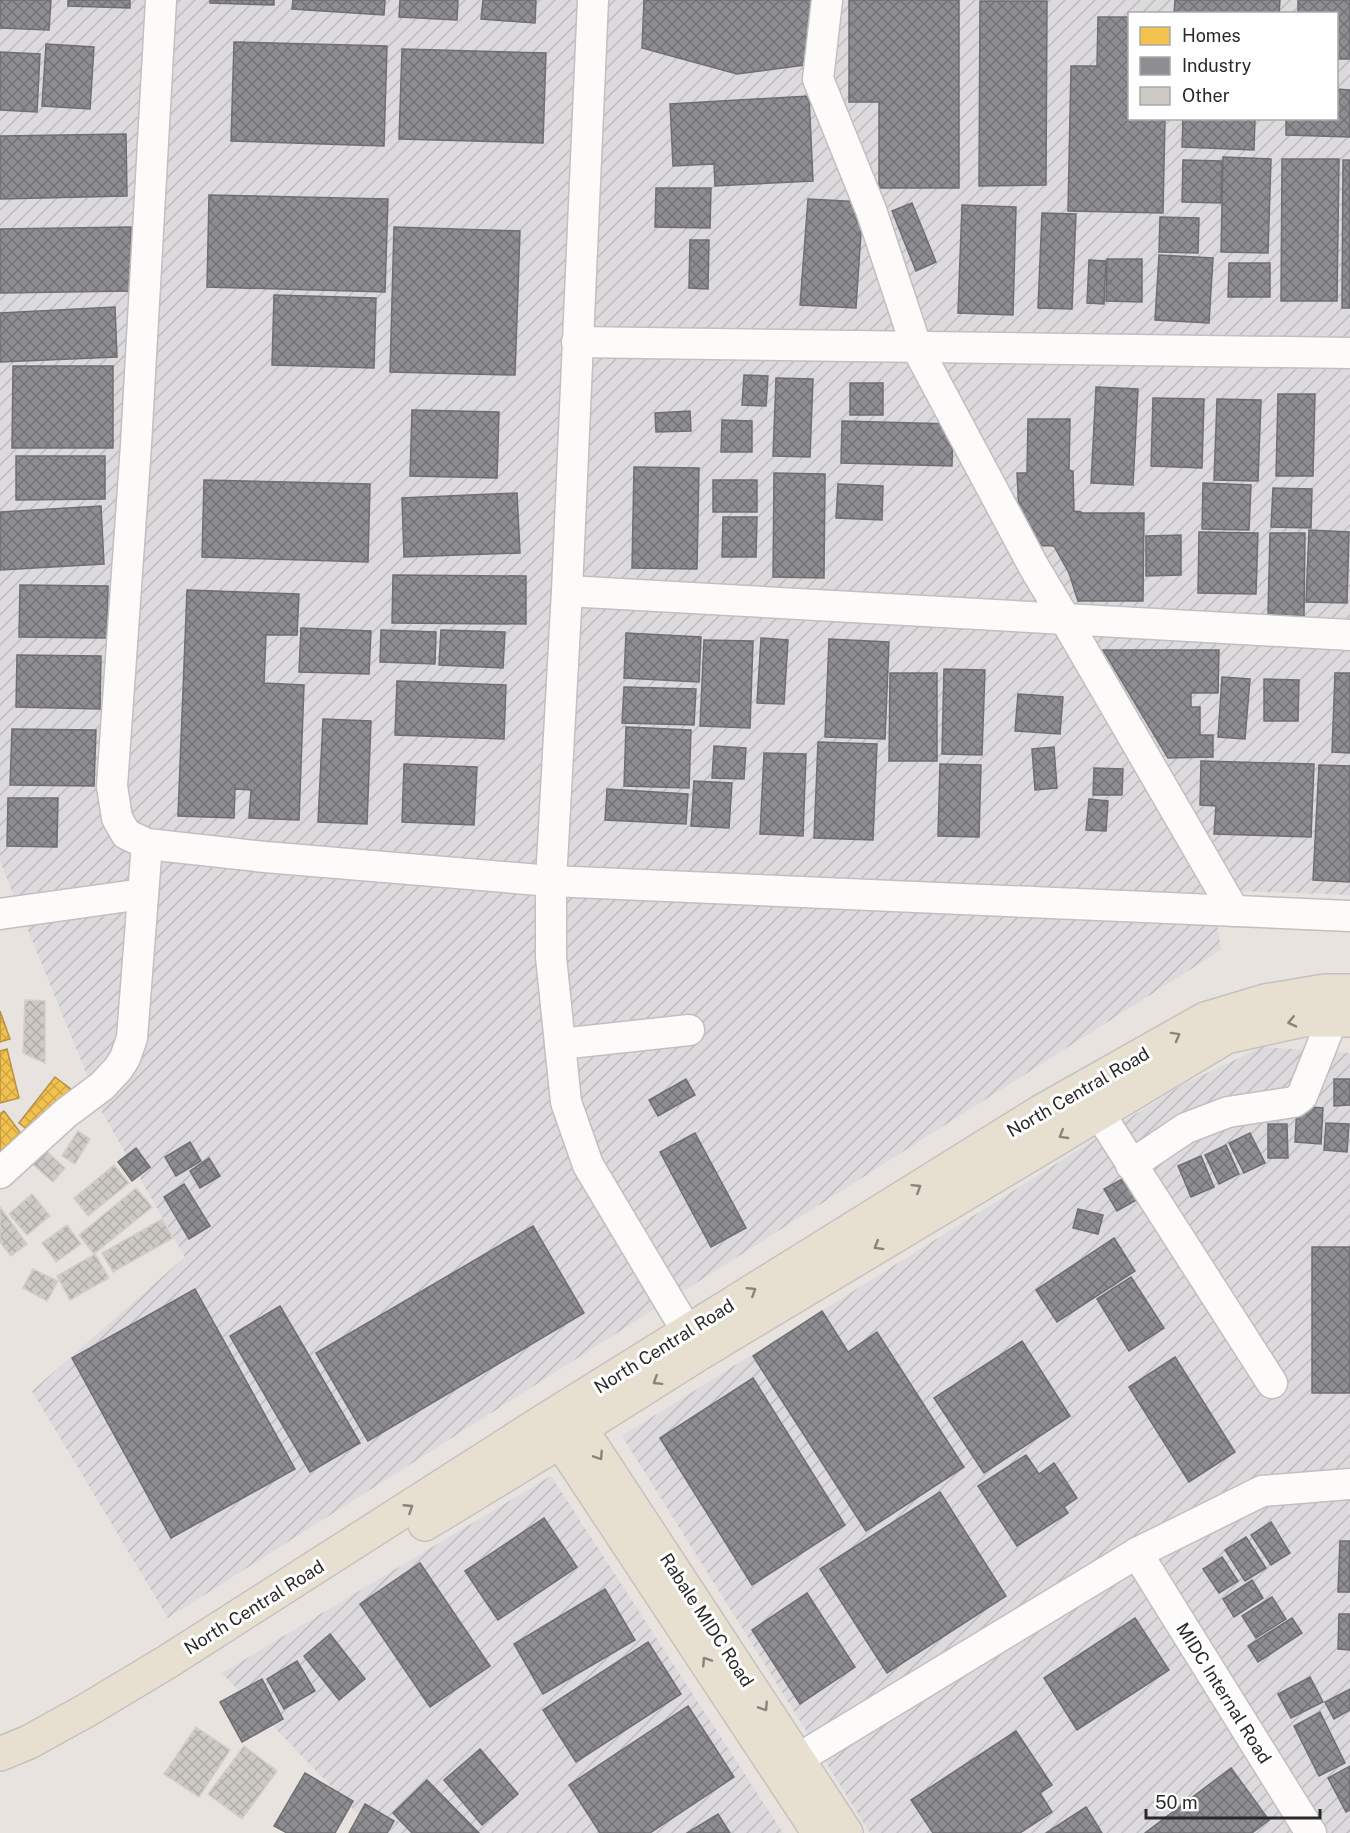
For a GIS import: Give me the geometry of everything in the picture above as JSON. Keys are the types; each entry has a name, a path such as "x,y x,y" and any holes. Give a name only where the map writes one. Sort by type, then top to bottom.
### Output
{"main road":[{"name":"North Central Road","path":"0,1771 40,1755 123,1708 211,1653 693,1342 1042,1111 1205,1020 1265,1001 1325,991 1350,992"},
{"name":"North Central Road","path":"693,1342 1099,1113 1226,1037 1303,1020 1341,1020"},
{"name":"North Central Road","path":"0,1754 29,1742 87,1710 564,1424"},
{"name":"Rabale MIDC Road","path":"564,1424 788,1765 846,1833"},
{"name":"Rabale MIDC Road","path":"788,1765 819,1833"}],"street":[{"path":"160,0 136,433 112,786 117,818 126,834 147,844 265,857 551,881 1350,916"},
{"path":"592,0 567,591 551,881 551,957 566,1102 588,1165 693,1342"},
{"path":"827,0 818,79 871,210 916,346 1006,518 1234,911"},
{"path":"578,342 1350,352"},
{"path":"567,591 1350,635"},
{"path":"0,1173 66,1113 102,1086 118,1070 125,1058 132,1038 147,844"},
{"path":"0,914 143,894"},
{"path":"1131,1165 1186,1128 1228,1112 1294,1102 1302,1096 1341,1020"},
{"path":"560,1044 689,1030"},
{"path":"1099,1113 1272,1383"},
{"path":"788,1765 1137,1553 1262,1491 1350,1484"},
{"name":"MIDC Internal Road","path":"1137,1553 1311,1833"}],"shaded area":[{"path":"0,0 1350,0 1350,895 1212,890 1221,950 168,1618 32,1391 185,1257 102,1112 0,861"},
{"path":"1262,1047 1350,1053 1350,1833 870,1833 622,1436 1182,1085"},
{"path":"551,1476 783,1833 376,1833 222,1673"}],"building: Homes":[{"path":"0,1011 10,1039 0,1042"},
{"path":"7,1049 19,1098 0,1103 0,1051"},
{"path":"55,1077 72,1090 35,1136 19,1123"},
{"path":"4,1111 25,1139 0,1166 0,1114"}],"building: Industry":[{"path":"0,0 51,0 49,30 0,28"},
{"path":"68,0 130,0 130,8 68,6"},
{"path":"210,0 274,0 274,5 210,3"},
{"path":"293,0 385,0 384,15 292,9"},
{"path":"400,0 458,0 457,20 399,17"},
{"path":"483,0 536,0 535,23 481,19"},
{"path":"644,0 817,0 812,64 737,74 642,48"},
{"path":"849,0 959,0 959,188 879,188 879,102 849,102"},
{"path":"1175,0 1280,0 1279,12 1174,12"},
{"path":"1298,0 1350,0 1350,59 1338,59 1338,12 1298,12"},
{"path":"980,1 1047,1 1046,185 979,186"},
{"path":"1098,17 1128,17 1128,120 1165,120 1163,213 1068,211 1071,66 1097,66"},
{"path":"234,42 387,46 384,146 231,141"},
{"path":"46,44 94,47 90,109 42,106"},
{"path":"402,49 546,53 543,143 399,139"},
{"path":"0,52 40,54 37,112 0,110"},
{"path":"1338,89 1350,90 1350,137 1286,135 1286,120 1338,120"},
{"path":"809,96 813,181 715,186 714,164 673,166 670,104"},
{"path":"1183,120 1255,120 1254,150 1182,147"},
{"path":"126,134 127,196 0,199 0,136"},
{"path":"1223,157 1271,159 1268,253 1221,252"},
{"path":"1282,159 1339,159 1337,301 1281,301"},
{"path":"1183,160 1222,161 1221,203 1182,202"},
{"path":"1343,160 1350,160 1350,308 1342,308"},
{"path":"656,188 711,188 710,228 655,227"},
{"path":"209,195 388,199 385,292 207,287"},
{"path":"808,199 863,202 856,308 800,305"},
{"path":"912,203 936,262 916,271 892,211"},
{"path":"962,205 1016,207 1013,315 958,313"},
{"path":"1042,213 1076,214 1072,309 1038,308"},
{"path":"1160,217 1199,218 1198,253 1159,252"},
{"path":"131,227 132,291 0,293 0,229"},
{"path":"394,227 520,231 515,375 390,372"},
{"path":"690,240 709,240 708,289 689,288"},
{"path":"1159,255 1213,258 1209,323 1155,320"},
{"path":"1107,259 1142,259 1142,302 1106,301"},
{"path":"1089,260 1106,261 1104,304 1087,303"},
{"path":"1229,263 1270,263 1270,297 1228,297"},
{"path":"274,295 376,298 374,368 272,365"},
{"path":"115,307 117,357 0,362 0,313"},
{"path":"13,366 113,366 113,448 12,448"},
{"path":"744,375 768,376 766,406 742,405"},
{"path":"776,378 813,379 810,457 773,456"},
{"path":"850,383 883,383 883,415 850,415"},
{"path":"1096,387 1138,389 1133,485 1091,483"},
{"path":"1278,394 1315,394 1313,476 1276,476"},
{"path":"1153,398 1204,399 1202,468 1151,466"},
{"path":"1217,399 1261,400 1258,481 1214,480"},
{"path":"412,410 499,412 497,478 410,476"},
{"path":"690,411 691,431 656,432 655,413"},
{"path":"1028,419 1070,419 1069,470 1073,471 1074,511 1144,513 1143,601 1078,601 1069,573 1054,546 1030,545 1020,532 1017,473 1027,473"},
{"path":"722,420 752,421 752,452 721,452"},
{"path":"842,421 953,424 952,466 841,463"},
{"path":"16,456 105,456 105,499 16,500"},
{"path":"634,467 699,468 697,569 632,568"},
{"path":"774,473 825,474 824,578 773,577"},
{"path":"204,480 370,484 368,562 202,557"},
{"path":"713,480 757,480 757,512 713,512"},
{"path":"1203,483 1251,485 1249,530 1202,529"},
{"path":"838,484 883,486 882,520 836,518"},
{"path":"1273,488 1312,489 1311,528 1271,527"},
{"path":"517,493 520,553 404,557 402,498"},
{"path":"101,506 104,564 0,570 0,512"},
{"path":"723,517 757,517 756,557 722,557"},
{"path":"1309,530 1349,532 1347,603 1306,602"},
{"path":"1199,532 1258,533 1256,594 1198,593"},
{"path":"1270,533 1305,533 1304,616 1268,615"},
{"path":"1181,535 1181,575 1146,576 1146,536"},
{"path":"393,575 526,576 526,624 392,623"},
{"path":"20,585 108,586 107,638 19,637"},
{"path":"187,590 299,594 297,635 266,635 264,683 304,685 299,820 249,818 251,790 235,789 234,818 178,816"},
{"path":"301,628 371,631 369,674 299,672"},
{"path":"381,630 436,632 435,664 380,662"},
{"path":"441,630 505,632 503,668 439,665"},
{"path":"626,633 701,637 699,682 624,678"},
{"path":"761,638 788,640 784,704 757,703"},
{"path":"829,639 889,642 885,739 825,737"},
{"path":"704,640 753,641 750,728 700,726"},
{"path":"1103,650 1219,650 1218,693 1191,693 1191,707 1200,707 1200,735 1213,735 1213,757 1168,758"},
{"path":"17,655 101,656 100,709 16,707"},
{"path":"944,669 985,670 982,755 942,754"},
{"path":"890,673 937,673 937,761 889,761"},
{"path":"1335,673 1350,673 1350,753 1332,752"},
{"path":"1222,677 1250,679 1245,739 1218,737"},
{"path":"1264,679 1299,680 1298,721 1264,721"},
{"path":"397,681 506,685 504,739 395,735"},
{"path":"624,687 696,689 694,725 622,723"},
{"path":"1018,694 1063,697 1060,734 1015,731"},
{"path":"323,719 371,721 367,824 318,822"},
{"path":"626,727 691,730 689,788 624,786"},
{"path":"12,729 96,730 94,786 10,785"},
{"path":"818,742 877,744 873,840 814,838"},
{"path":"714,746 746,748 744,779 712,778"},
{"path":"1054,747 1057,788 1035,790 1032,749"},
{"path":"764,753 806,754 803,836 760,834"},
{"path":"1201,761 1314,764 1311,837 1214,834 1216,806 1200,805"},
{"path":"404,764 477,767 474,825 402,822"},
{"path":"940,764 981,765 979,837 938,836"},
{"path":"1319,765 1350,766 1350,882 1313,880"},
{"path":"1094,768 1123,769 1122,795 1093,795"},
{"path":"694,781 732,783 729,828 691,826"},
{"path":"607,789 688,794 686,824 605,820"},
{"path":"8,798 58,798 57,847 7,846"},
{"path":"1089,799 1108,801 1106,831 1086,830"},
{"path":"686,1079 695,1095 658,1116 649,1100"},
{"path":"1334,1079 1350,1079 1350,1105 1334,1106"},
{"path":"1297,1106 1323,1108 1321,1144 1295,1142"},
{"path":"1326,1123 1349,1124 1347,1152 1324,1150"},
{"path":"1268,1124 1287,1124 1288,1158 1268,1158"},
{"path":"695,1133 746,1228 711,1247 660,1152"},
{"path":"1250,1133 1265,1163 1244,1173 1229,1143"},
{"path":"190,1142 201,1161 176,1176 165,1157"},
{"path":"1226,1145 1239,1174 1219,1184 1205,1155"},
{"path":"136,1148 150,1167 132,1181 118,1162"},
{"path":"1201,1156 1214,1187 1191,1197 1178,1166"},
{"path":"209,1158 220,1176 200,1188 190,1171"},
{"path":"1135,1172 1147,1194 1117,1211 1104,1189"},
{"path":"184,1184 210,1226 189,1239 164,1197"},
{"path":"1078,1209 1103,1215 1098,1234 1073,1228"},
{"path":"533,1226 584,1313 368,1441 316,1353"},
{"path":"1114,1238 1135,1271 1057,1322 1036,1290"},
{"path":"1312,1247 1350,1247 1350,1393 1312,1393"},
{"path":"1131,1277 1164,1328 1129,1351 1097,1299"},
{"path":"195,1289 295,1469 171,1538 72,1358"},
{"path":"280,1306 360,1443 310,1472 230,1336"},
{"path":"822,1311 848,1352 877,1332 964,1467 866,1531 753,1356"},
{"path":"1022,1341 1070,1416 984,1473 934,1398"},
{"path":"1175,1357 1235,1452 1189,1482 1129,1387"},
{"path":"753,1378 845,1525 752,1585 660,1438"},
{"path":"1026,1455 1039,1474 1054,1463 1077,1498 1064,1507 1068,1513 1017,1546 978,1486"},
{"path":"940,1492 1006,1596 887,1673 820,1569"},
{"path":"544,1518 577,1567 498,1620 465,1571"},
{"path":"1271,1522 1290,1553 1271,1565 1251,1535"},
{"path":"1246,1537 1266,1568 1245,1581 1225,1550"},
{"path":"1340,1541 1350,1541 1350,1592 1338,1592"},
{"path":"1222,1557 1238,1581 1219,1593 1203,1569"},
{"path":"420,1563 490,1666 430,1707 360,1604"},
{"path":"1252,1580 1263,1598 1234,1617 1223,1599"},
{"path":"605,1589 635,1640 543,1694 514,1644"},
{"path":"807,1593 855,1667 800,1704 752,1630"},
{"path":"1272,1597 1286,1619 1256,1638 1242,1616"},
{"path":"1339,1614 1350,1614 1350,1650 1338,1649"},
{"path":"1135,1618 1169,1670 1077,1730 1044,1678"},
{"path":"1292,1618 1302,1633 1258,1662 1248,1646"},
{"path":"330,1634 365,1679 339,1700 304,1656"},
{"path":"648,1642 681,1694 576,1762 543,1710"},
{"path":"297,1661 315,1691 284,1709 267,1679"},
{"path":"1310,1677 1323,1702 1291,1718 1278,1694"},
{"path":"262,1679 283,1719 242,1742 220,1702"},
{"path":"1350,1689 1350,1710 1334,1719 1325,1702"},
{"path":"688,1706 734,1777 650,1833 600,1833 569,1785"},
{"path":"1320,1712 1345,1763 1319,1776 1294,1726"},
{"path":"1016,1731 1052,1785 1040,1793 1052,1812 1020,1833 933,1833 911,1800"},
{"path":"480,1749 518,1794 482,1825 444,1780"},
{"path":"1350,1766 1350,1810 1346,1812 1328,1778"},
{"path":"1231,1768 1269,1820 1252,1833 1145,1833"},
{"path":"305,1773 353,1801 335,1833 287,1833 274,1826"},
{"path":"427,1780 479,1833 412,1833 393,1813"},
{"path":"365,1804 394,1821 387,1833 349,1833"},
{"path":"1086,1807 1102,1833 1046,1833"},
{"path":"718,1814 730,1833 687,1833"}],"building: Other":[{"path":"25,1000 45,1001 45,1063 23,1053"},
{"path":"78,1131 90,1139 75,1164 62,1156"},
{"path":"43,1148 65,1168 53,1182 30,1162"},
{"path":"114,1165 129,1183 88,1216 74,1198"},
{"path":"136,1188 152,1207 94,1254 79,1235"},
{"path":"32,1194 50,1216 27,1235 9,1214"},
{"path":"0,1207 27,1244 11,1256 0,1242"},
{"path":"162,1219 173,1238 113,1272 102,1253"},
{"path":"67,1225 81,1244 56,1262 42,1243"},
{"path":"95,1254 109,1278 70,1300 57,1276"},
{"path":"33,1269 58,1281 47,1301 23,1288"},
{"path":"196,1727 230,1750 199,1797 164,1774"},
{"path":"244,1746 277,1771 242,1819 208,1794"}]}
